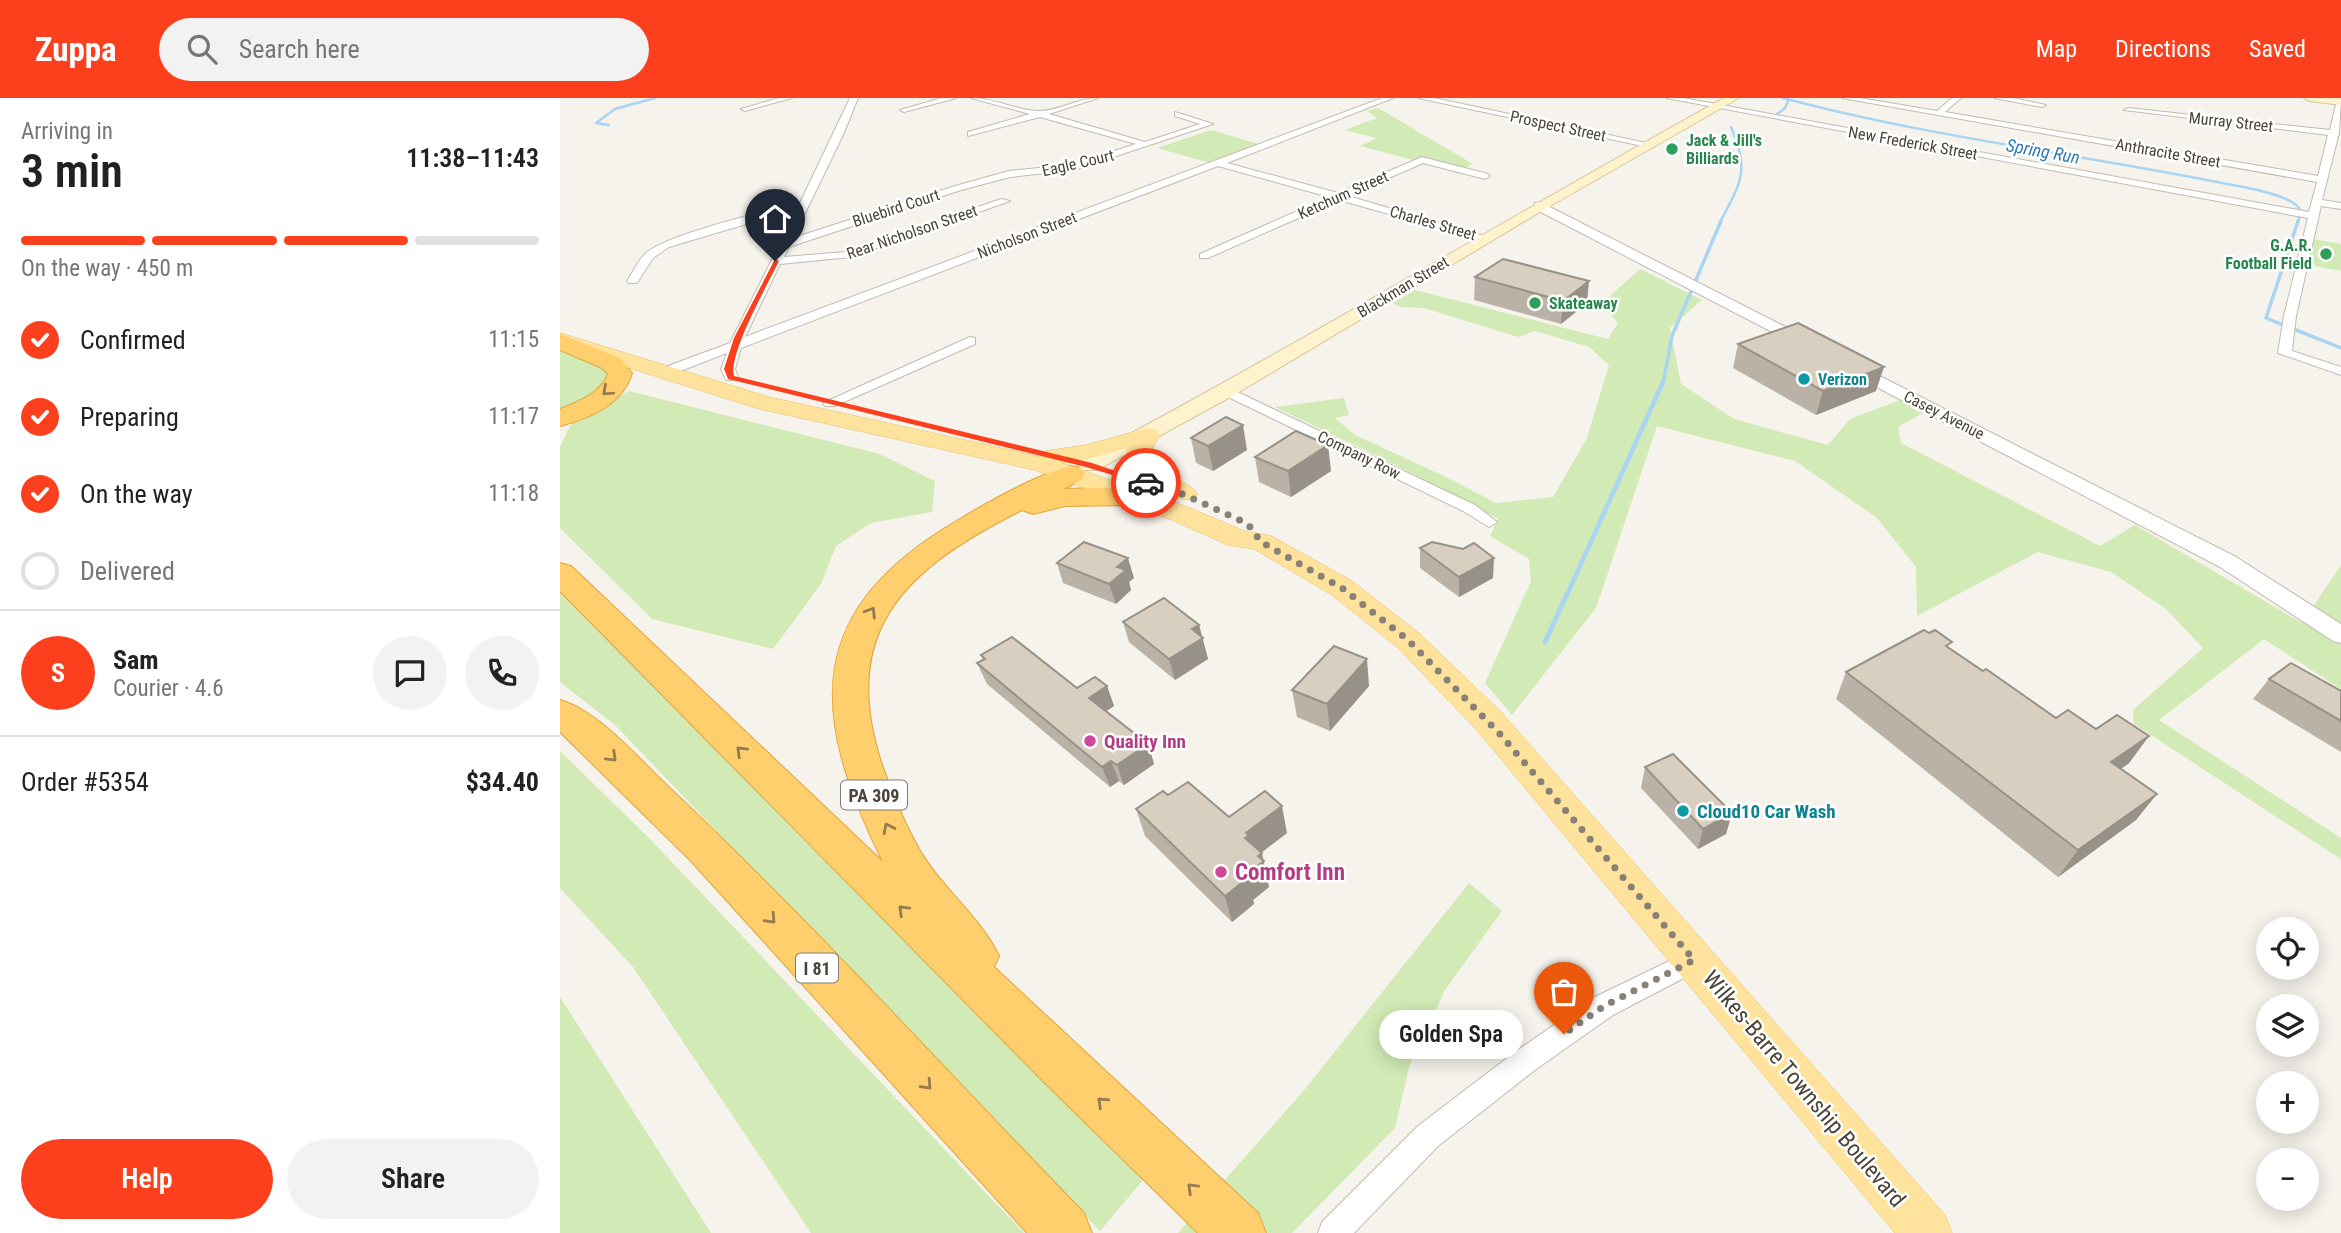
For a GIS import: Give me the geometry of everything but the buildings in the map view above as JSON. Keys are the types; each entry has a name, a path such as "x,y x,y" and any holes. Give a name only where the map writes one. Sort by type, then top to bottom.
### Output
{"highway":[{"path":"560,322 592,335"},
{"path":"560,340 611,363 620,373 619,379 606,394 584,408 560,418"},
{"name":"PA 309","path":"1057,1061 908,868 861,762 848,696 852,652 864,624 892,584 925,555 970,525 1071,465"},
{"path":"970,525 1066,498 1133,496"},
{"path":"560,573 1057,1061 1238,1233"},
{"name":"I 81","path":"560,713 585,731 706,849 1064,1233"}],"main road":[{"name":"Blackman Street","path":"1071,465 1148,435 1540,206 1733,98"},
{"path":"2311,98 2341,101"},
{"name":"Wilkes-Barre Township Boulevard","path":"592,335 765,402 1042,464 1071,465 1133,496 1238,539 1261,542 1342,588 1408,640 1496,729 1927,1233"},
{"name":"Wilkes-Barre Township Boulevard","path":"560,340 675,368 731,377 1185,495 1248,524 1261,542"},
{"path":"1071,465 1088,452 1148,435"},
{"path":"1148,435 1137,453 1136,460 1140,468 1185,495"}],"street":[{"path":"745,109 788,98"},
{"path":"731,377 728,369 736,344 839,135 854,98"},
{"path":"904,110 951,98"},
{"path":"975,98 1036,115"},
{"path":"971,134 1094,98"},
{"path":"1357,98 1371,105"},
{"name":"Nicholson Street","path":"675,368 1390,98"},
{"name":"Prospect Street","path":"1422,98 1652,145"},
{"name":"New Frederick Street","path":"1670,98 2315,216"},
{"name":"Anthracite Street","path":"1846,98 2019,128 2328,174"},
{"path":"1938,114 1957,98"},
{"path":"1998,98 2046,102"},
{"name":"Murray Street","path":"2138,98 2128,110 2335,133"},
{"path":"2341,101 2329,154 2328,174 2318,202 2288,326 2285,353 2341,371"},
{"path":"2035,113 2046,102"},
{"name":"Eagle Court","path":"1010,174 1056,172 1209,124 1178,114"},
{"name":"Eagle Court","path":"1036,115 1079,126 1102,128 1146,145"},
{"path":"2019,128 2027,120"},
{"path":"2329,154 2341,156"},
{"name":"Ketchum Street","path":"1204,256 1422,160 1485,176"},
{"name":"Charles Street","path":"1218,163 1486,238"},
{"name":"Bluebird Court","path":"783,245 905,203 1010,174"},
{"name":"Rear Nicholson Street","path":"775,261 847,255 1005,201"},
{"path":"2318,202 2341,206"},
{"name":"Casey Avenue","path":"1540,206 2236,567 2341,635"},
{"path":"633,281 649,256 665,245 779,211 802,208"},
{"path":"830,403 970,341"},
{"name":"Company Row","path":"1227,391 1469,508 1489,522"},
{"path":"1333,1233 1428,1136 1525,1061 1604,1006 1694,960"}],"green space":[{"path":"1378,108 1473,164 1465,168 1420,158 1413,160 1360,146 1377,138 1344,130 1377,118 1367,111"},
{"path":"1211,130 1259,144 1210,163 1157,148"},
{"name":"G.A.R. Football Field","path":"2314,239 2341,244 2341,271 2309,265"},
{"path":"1640,269 1702,300 1670,328 1681,384 1734,419 1828,445 1850,419 1900,400 1923,413 1898,427 1901,443 2100,546 2135,525 2302,623 2341,565 2341,689 2264,639 2159,720 2341,838 2341,859 2134,724 2133,710 2203,648 2166,609 2111,572 2038,552 1917,616 1916,567 1877,518 1795,461 1657,426 1596,608 1512,715 1485,683 1531,581 1529,559 1490,536 1498,519 1396,465 1275,407 1344,398 1349,415 1335,418 1355,435 1496,503 1553,497 1587,438 1609,365 1589,347 1535,331 1518,337 1424,308 1401,307 1393,303 1415,290 1608,339 1618,323 1601,304"},
{"path":"560,350 602,367 611,378 601,391 560,410"},
{"path":"629,391 880,454 935,481 932,512 871,523 836,546 821,584 773,649 652,619 560,528 560,447 573,420"},
{"path":"560,589 1148,1174 1100,1231 615,725 560,682"},
{"path":"560,751 650,839 1024,1233 811,1233 633,967 560,888"},
{"path":"1469,883 1502,911 1445,990 1409,1067 1395,1128 1292,1233 1178,1233 1305,1089"},
{"path":"560,997 711,1233 560,1233"}],"waterway":[{"path":"609,125 596,123 615,109 655,98"},
{"name":"Spring Run","path":"1783,98 1893,124 2256,190 2288,200 2300,210"},
{"path":"1777,114 1785,108 1788,101"},
{"path":"1720,222 1738,186 1740,176 1740,154 1731,127"},
{"name":"Spring Run","path":"2298,222 2299,218"},
{"path":"1663,384 1672,336 1721,221"},
{"name":"Spring Run","path":"2298,221 2266,318 2341,348"},
{"path":"1567,595 1663,382"},
{"path":"1545,642 1567,594"}],"way so far":[{"path":"1146,483 1185,495 1248,524 1261,542 1342,588 1408,640 1499,733 1694,960 1604,1006 1564,1034"}],"place":[{"name":"Jack & Jill's Billiards","path":"1672,149"},
{"name":"G.A.R. Football Field","path":"2326,254"},
{"name":"Skateaway","path":"1535,303"},
{"name":"Verizon","path":"1804,379"},
{"name":"Quality Inn","path":"1090,741"},
{"name":"Cloud10 Car Wash","path":"1683,811"},
{"name":"Comfort Inn","path":"1221,872"},
{"name":"Golden Spa","path":"1564,1034"}],"route":[{"path":"775,261 738,338 728,369 731,377 1089,465 1146,483"}]}
